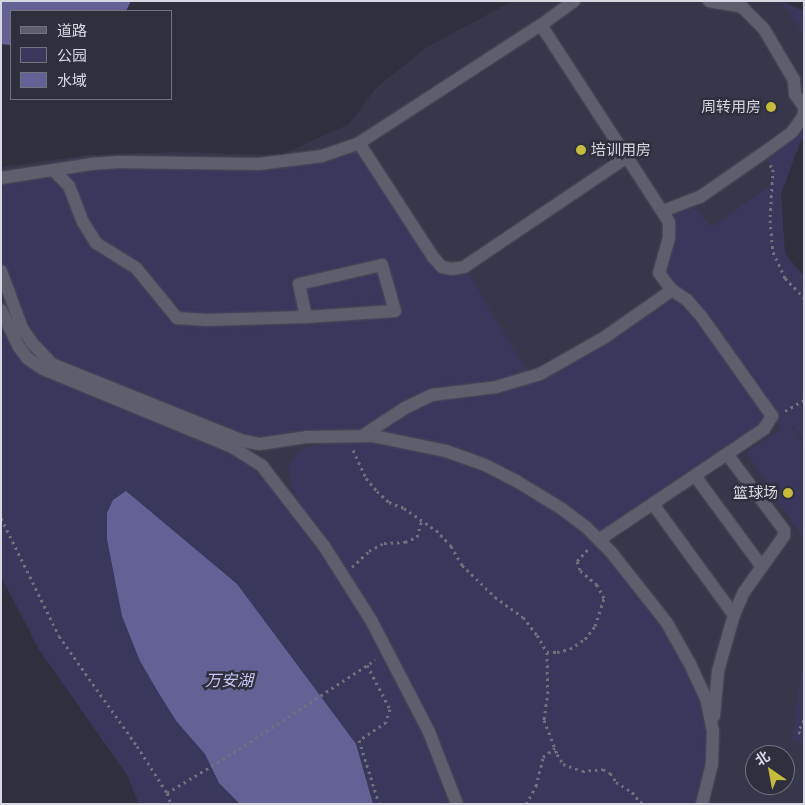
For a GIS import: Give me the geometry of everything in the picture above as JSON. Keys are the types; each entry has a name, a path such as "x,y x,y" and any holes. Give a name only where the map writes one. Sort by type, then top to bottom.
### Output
{"street":[{"path":"1,178 91,164 119,162 259,164 322,156 359,143 540,26 574,1"},
{"path":"709,1 742,7 764,29 794,80 795,94 804,107"},
{"path":"540,26 669,222 669,238 659,274 672,290 687,300 701,316 772,416 764,429 599,540"},
{"path":"663,212 700,196 762,154 792,132 804,117 804,112"},
{"path":"359,143 433,257 442,267 452,269 464,267 627,157"},
{"path":"54,171 69,186 83,222 96,243 136,268 177,318 206,320 306,317 396,311 382,265 299,284 306,317"},
{"path":"1,271 22,328 32,343 52,364 221,433 260,444 307,437 348,435 407,442 438,449 485,465 518,482 562,509 599,540 641,588 667,623 706,698 713,731"},
{"path":"362,436 405,408 432,395 496,387 540,374 605,337 672,290"},
{"path":"2,311 19,348 27,358 42,369 232,447 262,466 324,546 388,651 429,732 457,804"},
{"path":"702,804 712,764 718,672 734,615 744,592 784,536 784,530 727,454"},
{"path":"695,476 762,567"},
{"path":"653,504 734,615"}],"path":[{"path":"762,154 773,169 770,220 773,252 785,278 804,298"},
{"path":"348,435 366,478 377,491 389,502 404,508 422,520 451,546 462,565 495,598 523,617 538,635 547,652 548,691 544,720 555,748 564,764 582,772 603,769 610,773 616,782 632,792 640,802 645,804"},
{"path":"1,518 59,636 167,793 171,804"},
{"path":"342,575 369,551 384,543 405,542 417,537 422,520"},
{"path":"547,652 570,649 585,640 595,626 604,598 597,585 580,570 577,560 599,540"},
{"path":"167,793 388,651"},
{"path":"367,665 390,709 386,722 359,740 378,804"},
{"path":"804,720 798,732 804,734"},
{"path":"526,804 536,786 543,757 555,748"}],"shaded area":[{"path":"513,1 782,1 804,11 804,137 781,194 785,254 804,276 804,804 139,804 127,775 38,648 1,576 1,167 87,155 175,152 281,155 349,124 376,88 427,47"}],"green space":[{"path":"781,1 804,11 804,35 797,25"},
{"path":"804,112 804,137 781,194 785,254 804,276 804,440 794,426 792,427 804,445 804,533 801,535 746,452 781,429 772,414 772,416 599,540 690,664 713,731 702,804 139,804 127,775 38,648 1,576 1,310 27,358 262,466 302,515 291,486 289,464 300,450 345,436 260,444 81,376 32,343 1,271 1,178 91,164 259,164 359,143 442,267 464,267 531,377 672,290 659,273 669,238 663,211 691,200 711,227 771,185 773,169 762,154"},
{"path":"804,666 804,742 792,741 800,678"}],"water":[{"path":"1,1 131,1 126,10 10,10 10,45 1,44"},
{"name":"万安湖","path":"126,491 237,584 356,744 373,804 240,804 219,783 205,754 177,722 158,692 140,661 122,616 107,539 107,513 113,500"}],"place":[{"name":"周转用房","path":"771,107"},
{"name":"培训用房","path":"581,150"},
{"name":"篮球场","path":"788,493"}]}
